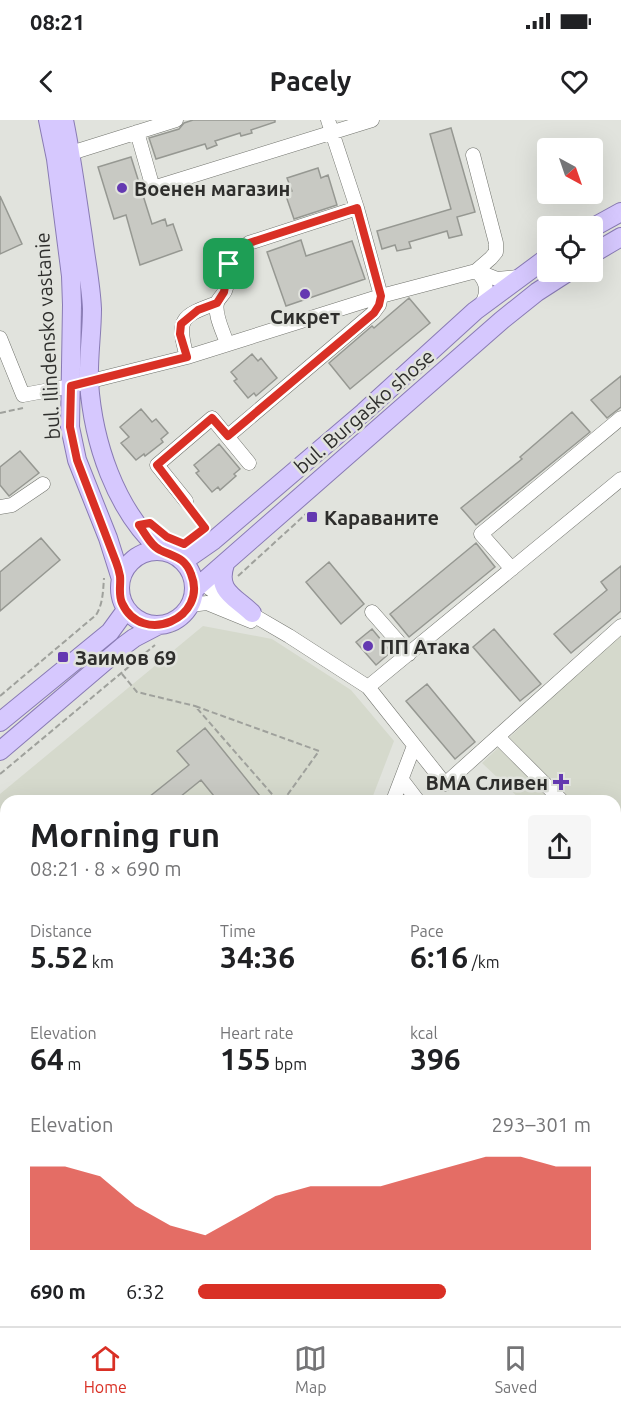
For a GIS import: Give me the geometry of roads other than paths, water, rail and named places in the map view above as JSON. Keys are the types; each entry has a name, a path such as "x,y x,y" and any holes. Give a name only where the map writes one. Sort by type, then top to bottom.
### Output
{"main road":[{"name":"bul. Ilindensko vastanie","path":"48,120 56,159 80,384 109,471 130,514 160,550"},
{"name":"bul. Ilindensko vastanie","path":"64,120 71,153 92,309 80,384 70,427 77,460 108,538 121,579"},
{"path":"603,222 621,212"},
{"path":"603,248 621,237"},
{"name":"bul. Burgasko shose","path":"179,558 191,556 259,504 476,311 537,264"},
{"name":"bul. Burgasko shose","path":"195,588 502,320 552,282"},
{"path":"0,751 134,638 157,626 176,620 195,588 187,565 179,558 160,550 147,552 134,558 125,568 121,579 120,596 126,610 135,618 157,626"},
{"path":"225,564 220,577 224,589 252,613"},
{"path":"0,722 110,632 126,610"}],"street":[{"path":"136,132 153,188 330,126 372,120"},
{"path":"71,153 172,121"},
{"path":"228,436 374,313 379,305 381,296 357,208 330,126"},
{"path":"0,338 23,395 80,384 187,357 381,296 476,271 496,252 496,243 473,155"},
{"path":"187,357 180,334 181,324 198,310 217,303 224,292 229,264 236,252 249,243 357,208"},
{"path":"476,271 497,279 518,277"},
{"path":"476,271 484,281 486,288 484,301 476,311"},
{"path":"217,303 227,344"},
{"path":"186,501 157,465 212,418 249,463"},
{"path":"512,569 481,534 621,418"},
{"path":"368,687 621,479"},
{"path":"0,507 12,505 43,483"},
{"path":"195,588 218,594 252,613 368,687 445,784 621,626"},
{"path":"195,588 207,603 289,636"},
{"path":"372,612 409,654"},
{"path":"498,737 555,795"},
{"path":"396,795 414,746"},
{"path":"402,780 413,795"}],"place":[{"name":"Военен магазин","path":"122,188"},
{"name":"Сикрет","path":"305,294"},
{"name":"Караваните","path":"312,517"},
{"name":"ПП Атака","path":"368,646"},
{"name":"Заимов 69","path":"63,657"},
{"name":"ВМА Сливен","path":"561,782"}]}
